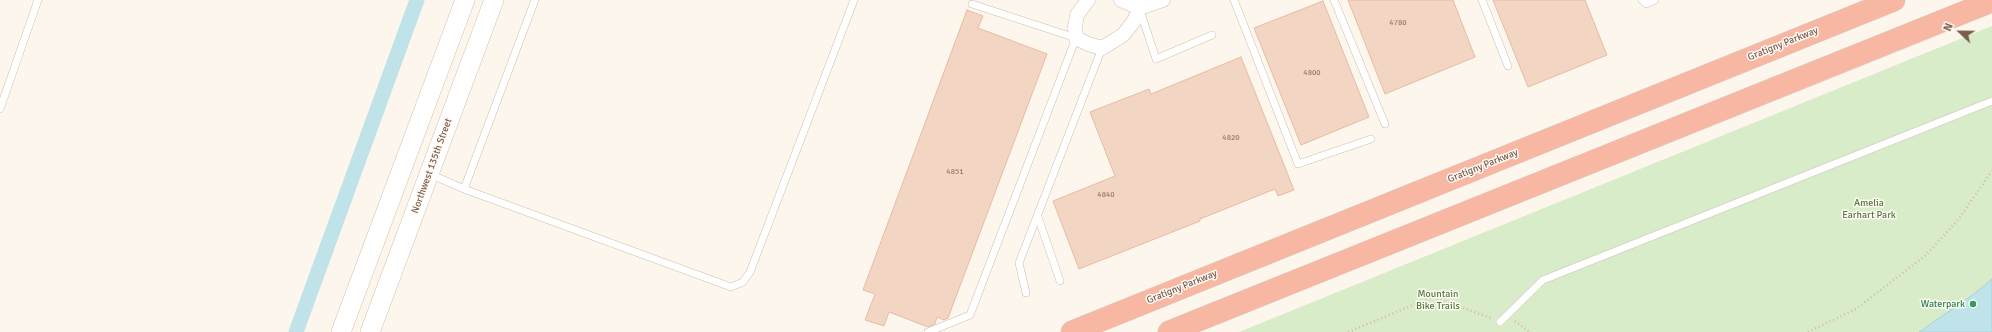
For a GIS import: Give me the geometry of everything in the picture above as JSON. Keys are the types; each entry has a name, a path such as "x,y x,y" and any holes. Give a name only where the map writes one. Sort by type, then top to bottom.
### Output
{"highway":[{"name":"Gratigny Parkway","path":"1072,332 1894,0"},
{"path":"1169,332 1992,1"}],"main road":[{"path":"341,332 465,0"},
{"name":"Northwest 135th Street","path":"370,332 494,0"},
{"path":"404,164 430,173"}],"street":[{"path":"1121,0 1140,8 1160,1"},
{"path":"1083,1 1077,15 1075,27 1076,38 1088,44 1102,48 1123,35 1134,21 1140,8"}],"lane":[{"path":"0,109 38,0"},
{"path":"464,189 535,0"},
{"path":"430,173 464,189 731,287 737,286 746,279 750,272 854,0"},
{"path":"1234,0 1298,164 1371,139"},
{"path":"1334,0 1385,124"},
{"path":"1482,0 1508,66"},
{"path":"1642,0 1646,4 1655,0"},
{"path":"928,332 970,315 1076,38 972,4"},
{"path":"1140,8 1156,59 1212,35"},
{"path":"1026,293 1019,263 1102,48"},
{"path":"1500,322 1544,280 1992,101"},
{"path":"1038,217 1060,281"}],"path":[{"path":"1808,332 1856,309 1926,255 1958,220 1992,171"},
{"path":"1348,332 1433,297 1500,322"},
{"path":"1506,315 1529,332"}],"green space":[{"name":"Amelia Earhart Park","path":"1992,26 1992,332 1239,332"}],"water":[{"name":"Waterpark","path":"1992,279 1992,332 1919,332 1974,294"}],"building":[{"path":"1348,0 1453,0 1475,57 1385,94"},
{"path":"1493,0 1585,0 1607,55 1528,87"},
{"path":"1323,1 1369,117 1301,145 1254,28"},
{"path":"967,10 983,16 978,28 1047,54 948,318 944,320 937,317 935,324 928,327 889,312 884,326 865,320 875,294 863,290"},
{"path":"1241,57 1294,190 1278,196 1275,189 1200,219 1200,221 1079,269 1053,201 1115,176 1090,112 1149,89 1151,94"}],"waterway":[{"path":"296,332 417,0"}],"place":[{"name":"Waterpark","path":"1973,304"}],"park label":[{"name":"Mountain Bike Trails","path":"1438,300"}]}
